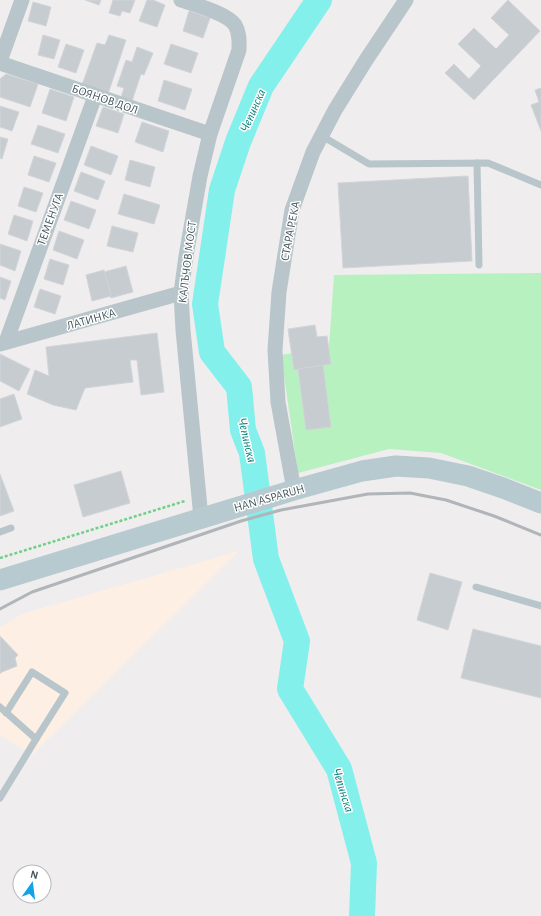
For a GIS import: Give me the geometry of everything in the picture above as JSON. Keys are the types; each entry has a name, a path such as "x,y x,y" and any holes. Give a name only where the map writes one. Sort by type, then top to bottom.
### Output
{"main road":[{"name":"HAN ASPARUH","path":"0,580 285,493 362,471 396,466 430,468 468,476 541,503"}],"street":[{"path":"0,62 22,0"},
{"name":"КАЛЪЧОВ МОСТ","path":"181,0 226,17 235,25 239,38 238,50 210,134 193,215 186,256 182,293 183,330 201,518"},
{"name":"СТАРА РЕКА","path":"285,493 275,350 279,292 292,210 314,152 335,110 406,0"},
{"name":"БОЯНОВ ДОЛ","path":"0,62 94,96 210,134"},
{"name":"ТЕМЕНУГА","path":"3,343 94,96"},
{"name":"ЛАТИНКА","path":"3,343 182,293"}],"lane":[{"path":"322,136 369,164 488,163 541,185"},
{"path":"477,163 479,265"},
{"path":"0,532 11,528"},
{"path":"476,587 541,606"},
{"path":"0,798 65,693 32,672 6,713"},
{"path":"0,707 36,738"}],"path":[{"path":"0,558 198,496"}],"shaded area":[{"path":"239,551 32,755 0,735 0,627 22,614"}],"green space":[{"path":"541,273 541,490 441,453 389,449 298,473 281,355 329,347 334,275"}],"building":[{"path":"85,0 101,0 99,5"},
{"path":"113,0 135,0 130,13 122,11 120,16 109,13"},
{"path":"147,0 153,0 165,5 157,27 139,21"},
{"path":"508,0 540,31 474,100 445,73 454,64 469,79 481,66 458,44 474,28 496,49 509,35 491,18"},
{"path":"33,2 51,7 46,26 28,21"},
{"path":"189,11 210,18 203,38 183,31"},
{"path":"43,35 60,40 54,59 38,55"},
{"path":"109,35 126,40 108,94 82,85 97,43 105,45"},
{"path":"66,44 84,50 76,73 58,67"},
{"path":"171,44 198,53 191,73 164,64"},
{"path":"137,47 153,53 144,75 141,74 132,101 121,97 124,88 117,86 126,60 132,62"},
{"path":"6,74 38,84 30,107 0,97 0,79"},
{"path":"164,80 192,89 185,110 158,101"},
{"path":"541,88 541,131 531,105 539,102 535,90"},
{"path":"50,89 74,97 66,121 42,113"},
{"path":"0,106 19,112 12,131 0,127"},
{"path":"103,107 124,114 118,133 96,126"},
{"path":"142,122 169,131 163,152 135,142"},
{"path":"38,125 65,134 58,153 31,144"},
{"path":"0,137 8,139 2,159 0,158"},
{"path":"91,146 118,156 111,175 84,165"},
{"path":"34,156 56,163 49,182 28,175"},
{"path":"130,160 155,167 150,187 125,180"},
{"path":"81,172 105,181 98,200 74,191"},
{"path":"468,176 472,261 343,268 338,183"},
{"path":"24,187 43,193 36,212 18,206"},
{"path":"124,194 160,205 154,224 118,214"},
{"path":"71,201 96,210 89,229 64,220"},
{"path":"14,215 33,221 27,241 8,234"},
{"path":"112,226 138,233 133,252 107,246"},
{"path":"59,231 84,240 77,259 53,250"},
{"path":"0,244 21,251 15,271 0,265"},
{"path":"50,259 69,265 63,285 44,279"},
{"path":"126,266 133,292 111,298 104,272"},
{"path":"104,270 111,296 92,301 86,275"},
{"path":"0,277 11,281 5,300 0,298"},
{"path":"40,289 61,296 55,314 34,307"},
{"path":"315,325 317,337 327,336 331,364 294,370 288,329"},
{"path":"157,333 164,392 141,395 137,360 130,360 133,382 85,388 76,410 53,405 27,394 35,370 49,376 46,347"},
{"path":"0,354 30,369 19,391 0,381"},
{"path":"323,365 331,427 306,430 298,369"},
{"path":"14,394 22,419 0,427 0,399"},
{"path":"121,471 130,503 83,517 74,485"},
{"path":"0,474 14,511 0,516"},
{"path":"430,573 462,582 448,630 417,620"},
{"path":"473,629 541,646 541,698 461,678"},
{"path":"0,636 18,655 15,658 17,666 0,674"}],"waterway":[{"name":"Чепинска","path":"319,0 261,86 238,142 222,190 205,304 212,352 239,387 243,430 252,453 266,559 297,641 290,689 339,769 364,863 362,916"}],"railway":[{"path":"0,609 32,592 241,521 281,510 368,494 410,493 446,500 494,516 541,535"}]}
